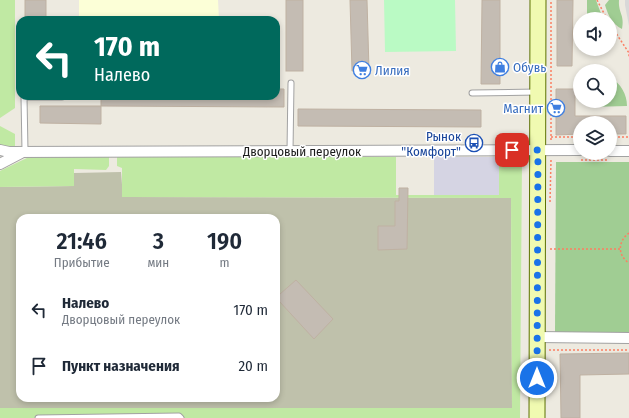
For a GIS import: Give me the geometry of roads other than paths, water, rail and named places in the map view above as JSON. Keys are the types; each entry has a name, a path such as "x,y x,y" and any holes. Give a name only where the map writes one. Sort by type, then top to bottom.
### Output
{"main road":[{"path":"537,418 538,0"}],"street":[{"name":"Дворцовый переулок","path":"0,150 573,150"},
{"name":"Дворцовый переулок","path":"0,164 24,151"},
{"path":"617,154 629,151"},
{"path":"537,337 629,338"}],"lane":[{"path":"290,83 290,151"},
{"path":"472,93 538,92"},
{"path":"24,100 24,151"},
{"path":"38,418 179,416 181,418"}],"place":[{"name":"Обувь","path":"500,67"},
{"name":"Лилия","path":"362,70"},
{"name":"Магнит","path":"556,108"},
{"name":"Рынок \"Комфорт\"","path":"474,143"}]}
